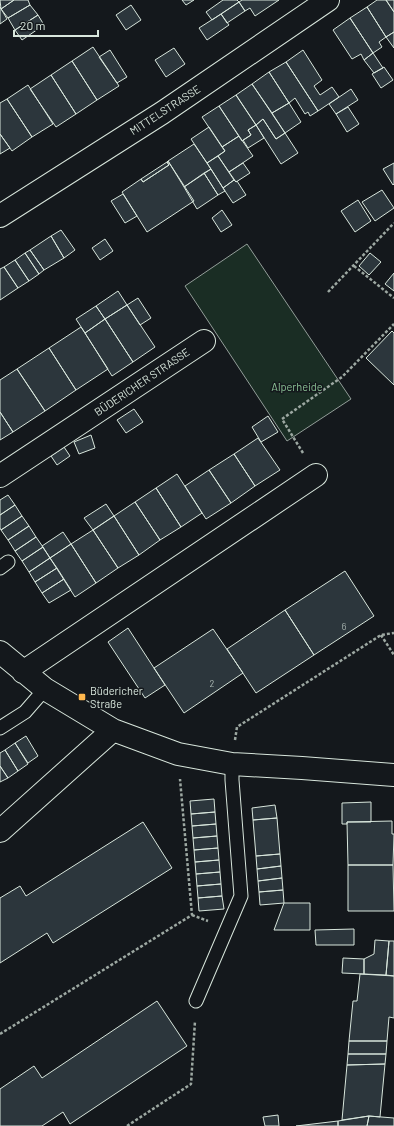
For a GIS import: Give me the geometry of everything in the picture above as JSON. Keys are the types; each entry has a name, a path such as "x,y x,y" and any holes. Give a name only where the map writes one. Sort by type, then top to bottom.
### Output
{"street":[{"name":"MITTELSTRASSE","path":"0,216 162,113 328,0"},
{"name":"BÜDERICHER STRASSE","path":"0,476 204,341"},
{"path":"23,672 316,475"},
{"path":"0,652 45,689 112,730 178,754 232,764 394,775"},
{"path":"0,831 112,730"}],"lane":[{"path":"0,728 25,712 45,689"},
{"path":"196,1001 241,896 232,764"}],"path":[{"path":"328,292 394,223"},
{"path":"354,266 394,298"},
{"path":"316,475 282,419 342,376 394,324"},
{"path":"232,764 237,727 381,635 394,633"},
{"path":"381,635 394,655"},
{"path":"0,1034 192,915 178,754"},
{"path":"127,1126 192,1084 196,1001"}],"green space":[{"name":"Alperheide","path":"247,244 351,399 287,441 185,286"}],"building":[{"path":"0,0 14,0 1,9"},
{"path":"14,0 28,0 30,5 8,18 1,9"},
{"path":"182,0 194,0 186,5"},
{"path":"223,0 237,0 239,2 212,20 206,12"},
{"path":"242,0 279,0 255,16 250,8 245,11 239,2"},
{"path":"377,0 386,0 394,12 394,32 386,37 367,7"},
{"path":"386,0 394,0 394,12"},
{"path":"239,2 245,11 227,23 221,14"},
{"path":"30,5 38,15 15,30 8,18"},
{"path":"131,5 141,20 126,30 116,15"},
{"path":"0,7 7,19 0,24"},
{"path":"367,7 386,37 379,42 382,47 373,53 350,18"},
{"path":"221,14 229,25 207,40 199,28"},
{"path":"38,15 44,25 22,40 15,30"},
{"path":"350,18 373,53 364,60 361,54 352,59 333,30"},
{"path":"394,32 394,48 386,37"},
{"path":"93,47 119,86 97,100 72,61"},
{"path":"174,48 185,64 166,77 155,60"},
{"path":"110,50 127,77 117,83 99,57"},
{"path":"303,50 322,80 314,86 320,95 332,87 339,97 318,111 286,62"},
{"path":"373,53 383,68 374,73 364,60"},
{"path":"72,61 97,100 76,114 51,75"},
{"path":"286,62 318,111 310,116 308,112 305,114 295,98 289,103 269,72"},
{"path":"384,67 393,80 381,88 372,74"},
{"path":"269,72 289,103 272,113 252,84"},
{"path":"51,75 76,114 56,127 30,89"},
{"path":"252,84 285,133 276,139 263,119 256,125 236,95"},
{"path":"28,85 53,124 32,137 7,99"},
{"path":"351,89 358,100 336,114 329,104"},
{"path":"236,95 256,125 248,130 251,135 242,141 219,106"},
{"path":"7,99 32,137 12,151 0,134 0,103"},
{"path":"289,103 301,122 285,133 272,113"},
{"path":"219,106 239,136 222,147 202,117"},
{"path":"348,107 359,124 347,132 336,114"},
{"path":"263,119 276,139 285,133 298,153 281,164 256,125"},
{"path":"256,125 264,138 248,148 243,140 251,135 248,130"},
{"path":"209,127 225,151 207,163 191,139"},
{"path":"0,134 10,148 0,154"},
{"path":"239,136 253,156 229,172 218,156 225,151 222,147"},
{"path":"194,144 211,169 184,187 168,161"},
{"path":"218,156 234,180 223,188 207,163"},
{"path":"168,161 194,201 147,232 122,192 141,179 143,182 169,165 167,162"},
{"path":"167,162 169,165 143,182 141,179"},
{"path":"243,163 250,173 236,182 229,172"},
{"path":"394,163 394,184 393,185 383,169"},
{"path":"211,169 225,191 218,195 204,173"},
{"path":"204,173 218,195 197,209 184,187"},
{"path":"234,180 236,182 237,181 246,195 233,203 223,188"},
{"path":"382,190 394,208 375,221 362,202"},
{"path":"123,194 137,216 125,223 111,201"},
{"path":"358,200 371,221 355,232 341,211"},
{"path":"222,210 232,225 221,232 212,218"},
{"path":"61,230 75,250 64,258 51,236"},
{"path":"51,236 64,258 44,270 30,250"},
{"path":"105,239 113,251 100,260 92,248"},
{"path":"30,250 44,270 39,274 25,253"},
{"path":"25,253 39,274 29,281 15,260"},
{"path":"370,253 381,262 369,275 359,266"},
{"path":"15,260 29,281 18,288 4,267"},
{"path":"4,267 18,288 0,300 0,269"},
{"path":"394,273 394,291 385,284"},
{"path":"118,291 127,305 105,319 96,306"},
{"path":"138,298 151,318 140,325 127,305"},
{"path":"127,305 155,347 133,362 105,319"},
{"path":"96,306 105,319 85,333 76,319"},
{"path":"105,319 133,362 112,376 85,333"},
{"path":"81,327 108,369 76,390 49,348"},
{"path":"392,331 394,333 394,385 366,358"},
{"path":"49,348 76,390 45,411 17,369"},
{"path":"17,369 45,411 13,432 0,412 0,380"},
{"path":"134,409 143,422 126,433 117,420"},
{"path":"0,412 13,432 0,440"},
{"path":"268,416 278,432 261,442 252,427"},
{"path":"91,435 95,448 79,454 74,442"},
{"path":"258,438 280,470 255,486 234,454"},
{"path":"64,447 70,456 57,465 51,456"},
{"path":"234,454 255,486 231,503 209,470"},
{"path":"209,470 231,503 206,519 185,486"},
{"path":"177,474 202,513 181,527 156,488"},
{"path":"156,488 181,527 160,540 135,502"},
{"path":"8,495 15,505 0,515 0,500"},
{"path":"135,502 160,540 139,555 114,516"},
{"path":"106,504 114,516 93,530 84,518"},
{"path":"15,505 22,516 1,530 0,515"},
{"path":"22,516 29,526 8,540 1,530"},
{"path":"114,516 139,555 118,568 93,530"},
{"path":"29,526 36,537 15,551 8,540"},
{"path":"93,530 118,568 96,583 71,544"},
{"path":"63,532 71,544 50,558 42,546"},
{"path":"36,537 43,547 22,561 15,551"},
{"path":"71,544 96,583 75,597 50,558"},
{"path":"43,547 50,558 29,572 22,561"},
{"path":"50,558 57,568 35,582 29,572"},
{"path":"57,568 64,579 42,593 35,582"},
{"path":"345,571 374,616 314,655 285,610"},
{"path":"64,579 71,590 49,603 42,593"},
{"path":"285,610 314,655 256,693 227,649"},
{"path":"128,628 165,685 145,698 108,642"},
{"path":"213,629 243,673 184,713 154,668"},
{"path":"26,736 38,756 28,763 15,743"},
{"path":"15,743 28,764 18,771 5,750"},
{"path":"5,750 18,771 8,778 0,766 0,753"},
{"path":"0,766 8,778 0,782"},
{"path":"214,799 215,812 191,814 190,801"},
{"path":"371,802 371,822 347,822 347,824 342,824 342,803"},
{"path":"275,805 277,818 253,820 252,808"},
{"path":"215,812 216,824 192,826 191,814"},
{"path":"277,818 280,854 256,856 253,820"},
{"path":"392,821 392,834 394,834 393,865 348,865 347,822"},
{"path":"143,822 172,868 53,943 47,933 0,963 0,898 20,886 26,896"},
{"path":"216,824 217,836 193,838 192,826"},
{"path":"217,836 218,848 194,850 193,838"},
{"path":"218,848 219,860 195,862 194,850"},
{"path":"280,854 281,866 257,869 256,856"},
{"path":"219,860 220,872 196,874 195,862"},
{"path":"348,865 393,865 394,911 348,911"},
{"path":"281,866 282,878 258,881 257,869"},
{"path":"220,872 221,884 197,886 196,874"},
{"path":"282,878 283,890 259,892 258,881"},
{"path":"221,884 222,896 198,898 197,886"},
{"path":"283,890 284,903 260,905 259,892"},
{"path":"222,896 224,909 199,911 198,898"},
{"path":"284,903 310,903 310,930 274,930"},
{"path":"354,929 354,945 316,945 315,930"},
{"path":"375,940 389,941 386,975 364,974 364,959 374,954"},
{"path":"389,941 394,941 394,976 386,975"},
{"path":"343,958 364,959 364,974 342,973"},
{"path":"360,974 394,976 394,1018 389,1017 387,1041 349,1041 353,1001 357,1001"},
{"path":"157,1001 187,1046 70,1124 63,1112 42,1126 0,1126 0,1089 34,1066 42,1078"},
{"path":"349,1041 387,1041 386,1054 348,1054"},
{"path":"348,1054 386,1054 385,1064 347,1065"},
{"path":"385,1064 380,1117 369,1116 342,1120 347,1065"},
{"path":"278,1115 279,1126 265,1126 263,1117"},
{"path":"369,1116 367,1126 338,1126 338,1121"},
{"path":"369,1116 394,1118 394,1126 367,1126"},
{"path":"338,1121 338,1126 296,1126"}],"place":[{"name":"Büdericher Straße","path":"82,697"}]}
